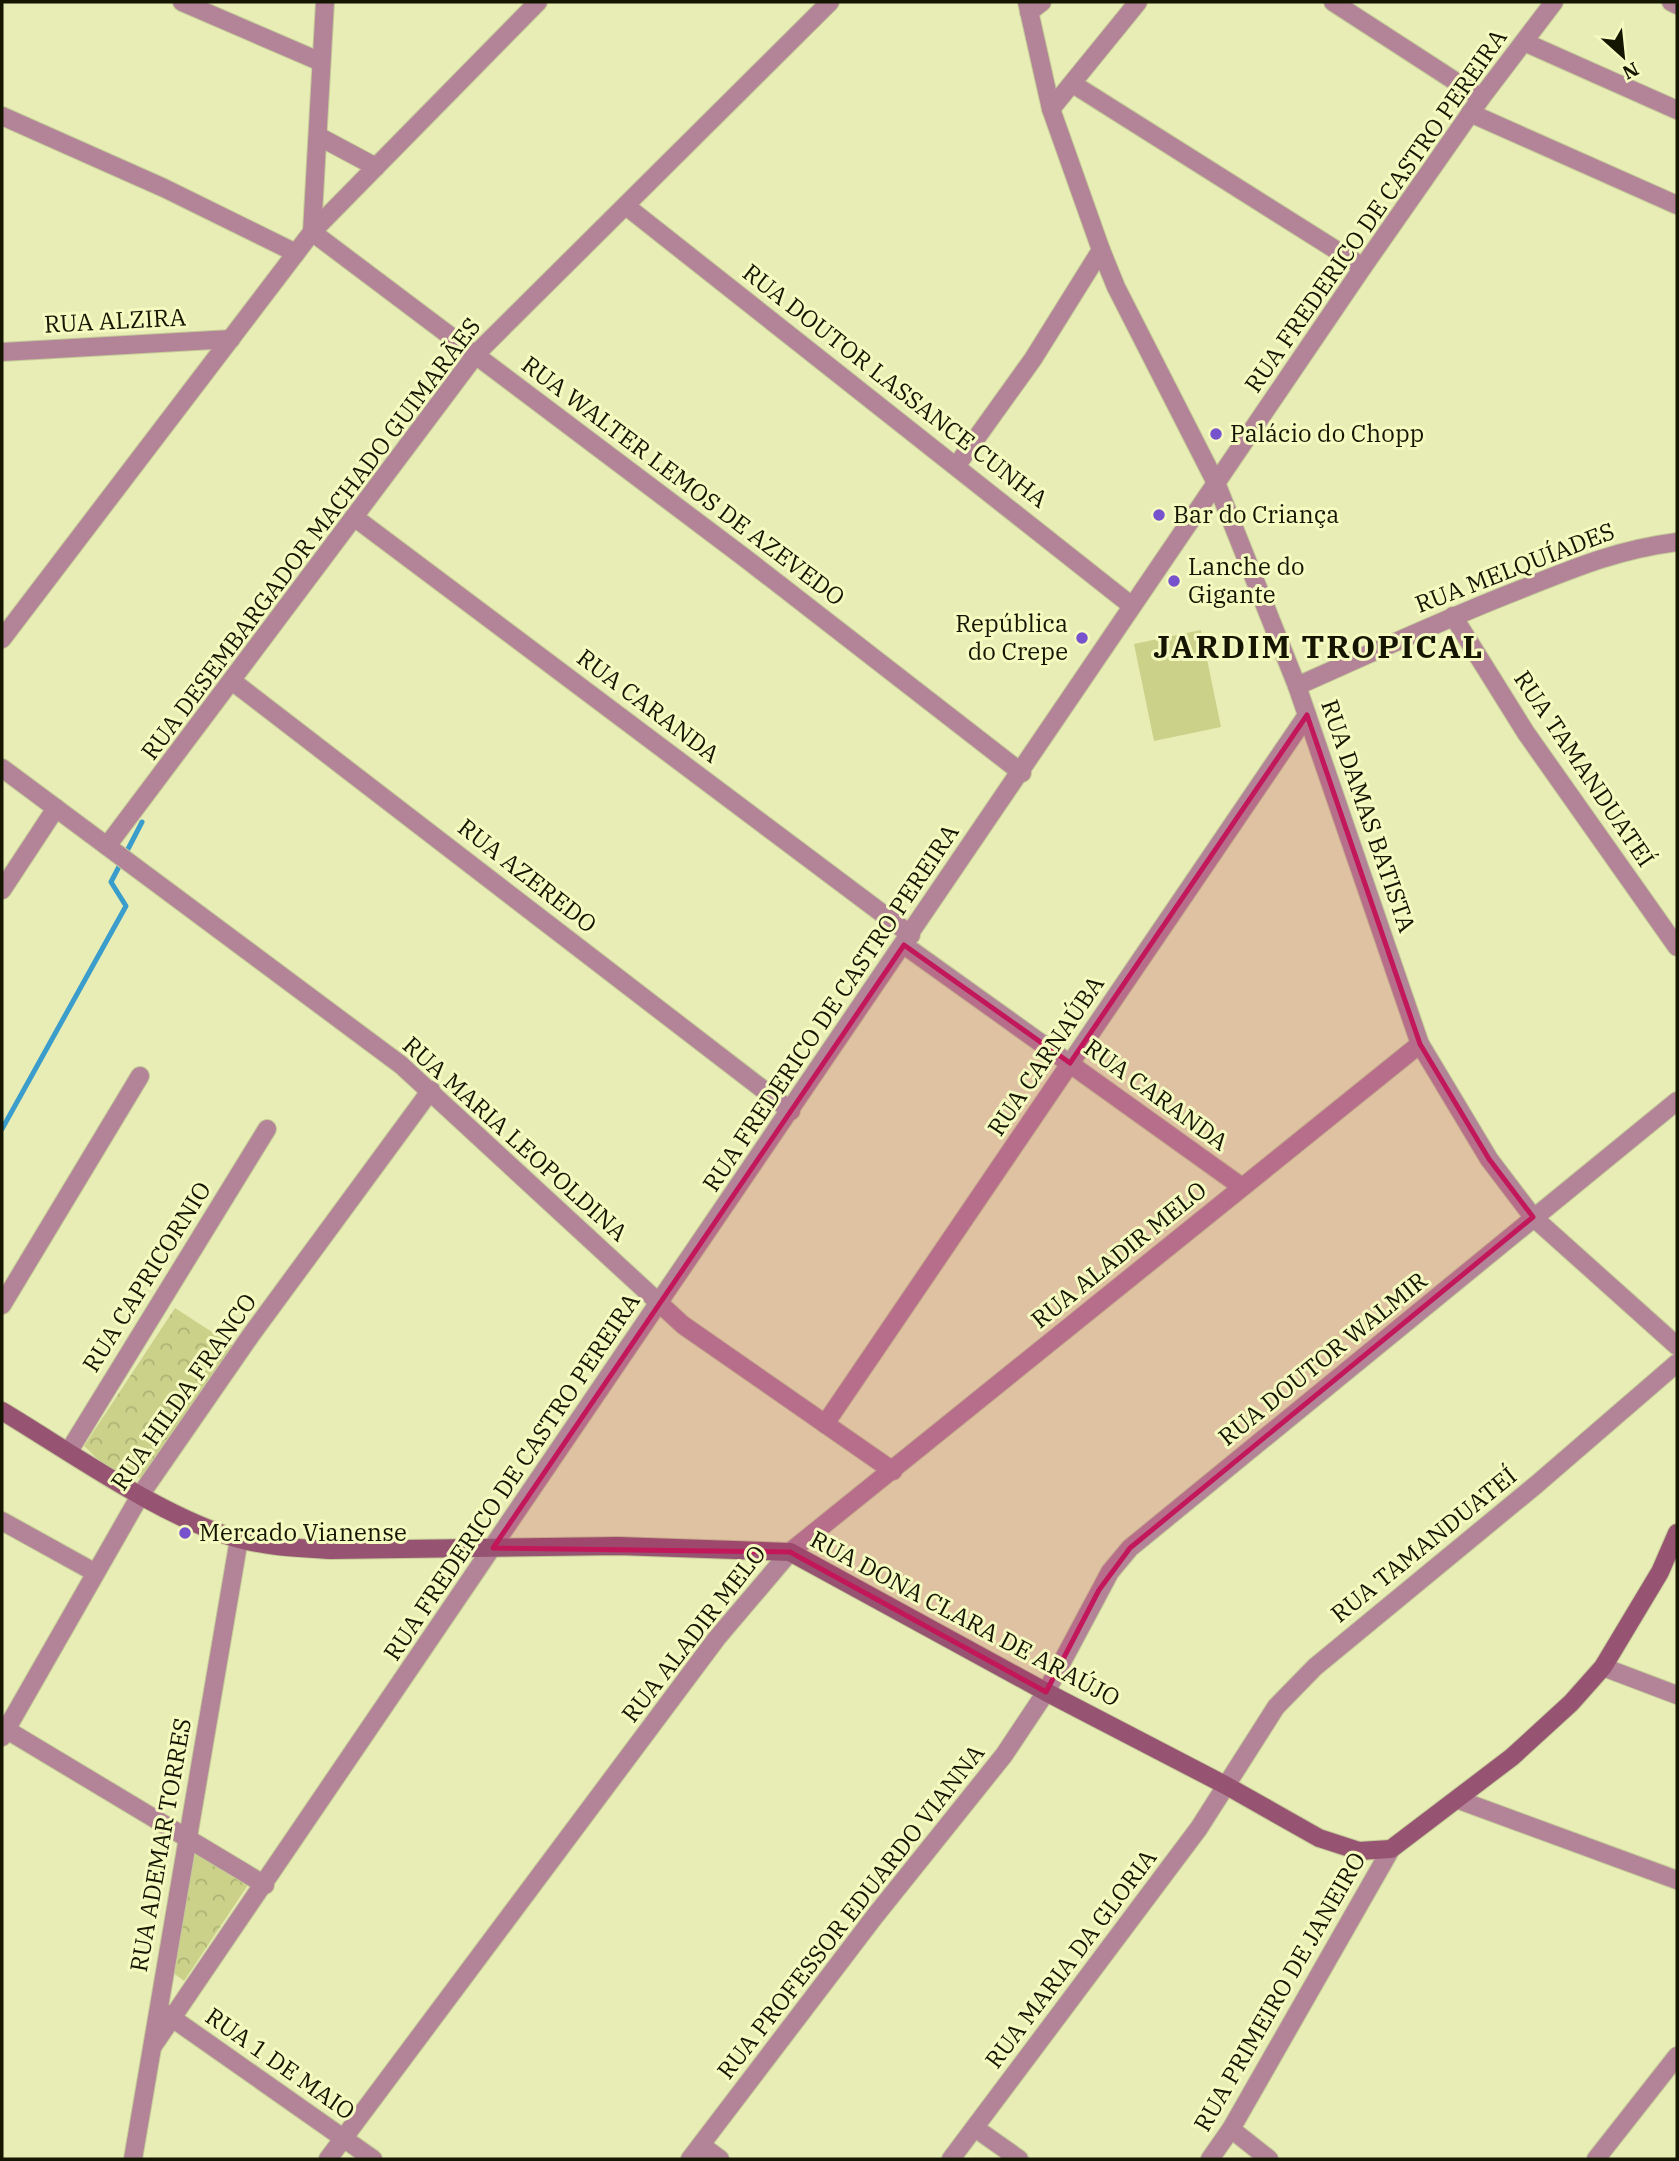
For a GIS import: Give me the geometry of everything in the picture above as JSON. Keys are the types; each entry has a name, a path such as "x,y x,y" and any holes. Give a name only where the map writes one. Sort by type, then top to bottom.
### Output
{"main road":[{"name":"RUA DONA CLARA DE ARAÚJO","path":"2,1411 141,1494 192,1520 239,1539 283,1547 330,1550 618,1546 790,1552 1319,1838 1359,1851 1391,1849"},
{"path":"1391,1849 1512,1758 1572,1703 1603,1667 1660,1572 1677,1533"}],"street":[{"path":"182,2 321,62"},
{"path":"312,232 325,2"},
{"path":"2,639 312,232 538,2"},
{"name":"RUA DESEMBARGADOR MACHADO GUIMARÃES","path":"110,848 477,354 830,2"},
{"path":"1051,109 1138,2"},
{"path":"1333,2 1481,98"},
{"name":"RUA FREDERICO DE CASTRO PEREIRA","path":"133,2159 153,2046 165,2014 264,1885 1022,773 1132,606 1217,485 1363,267 1470,113 1554,2"},
{"path":"1671,2 1677,5"},
{"name":"RUA DAMAS BATISTA","path":"1033,5 1051,109 1101,250 1116,287 1217,485 1297,686 1420,1044 1489,1159 1533,1217 1677,1346"},
{"path":"1524,42 1677,110"},
{"path":"1073,84 1363,267"},
{"path":"1470,113 1677,205"},
{"path":"2,116 164,188 296,253"},
{"path":"2,127 21,125"},
{"path":"318,136 376,167"},
{"name":"RUA DOUTOR LASSANCE CUNHA","path":"626,206 1132,606"},
{"name":"RUA WALTER LEMOS DE AZEVEDO","path":"312,232 477,354 1022,773"},
{"path":"957,465 1033,359 1101,250"},
{"name":"RUA ALZIRA","path":"2,352 231,339"},
{"name":"RUA CARANDA","path":"354,517 1070,1063 1242,1186"},
{"name":"RUA MELQUÍADES","path":"1297,686 1453,616 1600,558 1630,548 1677,542"},
{"name":"RUA TAMANDUATEÍ","path":"1453,616 1526,733 1677,947"},
{"name":"RUA AZEREDO","path":"232,681 791,1111"},
{"name":"RUA CARNAÚBA","path":"825,1424 1307,715"},
{"name":"RUA MARIA LEOPOLDINA","path":"2,768 431,1090 683,1325 893,1471"},
{"path":"2,890 56,808"},
{"name":"RUA ALADIR MELO","path":"328,2159 717,1638 790,1552 1420,1044"},
{"path":"2,1305 140,1076"},
{"name":"RUA HILDA FRANCO","path":"3,1731 141,1494 251,1335 431,1090"},
{"name":"RUA DOUTOR WALMIR","path":"1046,1692 1099,1590 1130,1548 1677,1101"},
{"name":"RUA CAPRICORNIO","path":"69,1451 267,1129"},
{"name":"RUA TAMANDUATEÍ","path":"1227,1786 1270,1716 1315,1667 1538,1484 1677,1363"},
{"path":"2,1521 94,1572"},
{"name":"RUA ADEMAR TORRES","path":"165,2014 187,1838 239,1539"},
{"path":"1603,1667 1677,1695"},
{"name":"RUA PROFESSOR EDUARDO VIANNA","path":"695,2152 875,1916 1004,1755 1046,1692"},
{"path":"3,1731 264,1885"},
{"name":"RUA MARIA DA GLORIA","path":"951,2159 1227,1786"},
{"path":"1459,1800 1677,1880"},
{"name":"RUA PRIMEIRO DE JANEIRO","path":"1210,2159 1231,2129 1391,1849"},
{"name":"RUA 1 DE MAIO","path":"165,2014 373,2159"},
{"path":"1595,2159 1677,2056"},
{"path":"975,2128 1019,2159"},
{"path":"1231,2129 1269,2159"},
{"path":"695,2152 720,2159"}],"highlighted area":[{"path":"1307,715 1420,1044 1489,1159 1533,1217 1130,1548 1099,1590 1046,1692 790,1552 493,1548 904,945 1070,1063"}],"green space":[{"path":"1201,630 1221,727 1154,741 1134,644"},
{"path":"175,1308 235,1347 141,1478 109,1470 84,1446"},
{"path":"192,1850 248,1885 184,1981 172,1972"}],"waterway":[{"path":"2,1129 126,906 111,882 142,822"}],"place":[{"name":"Palácio do Chopp","path":"1216,434"},
{"name":"Bar do Criança","path":"1159,515"},
{"name":"Lanche do Gigante","path":"1174,581"},
{"name":"República do Crepe","path":"1082,638"},
{"name":"Mercado Vianense","path":"185,1533"}],"district":[{"name":"JARDIM TROPICAL","path":"1319,647"}]}
